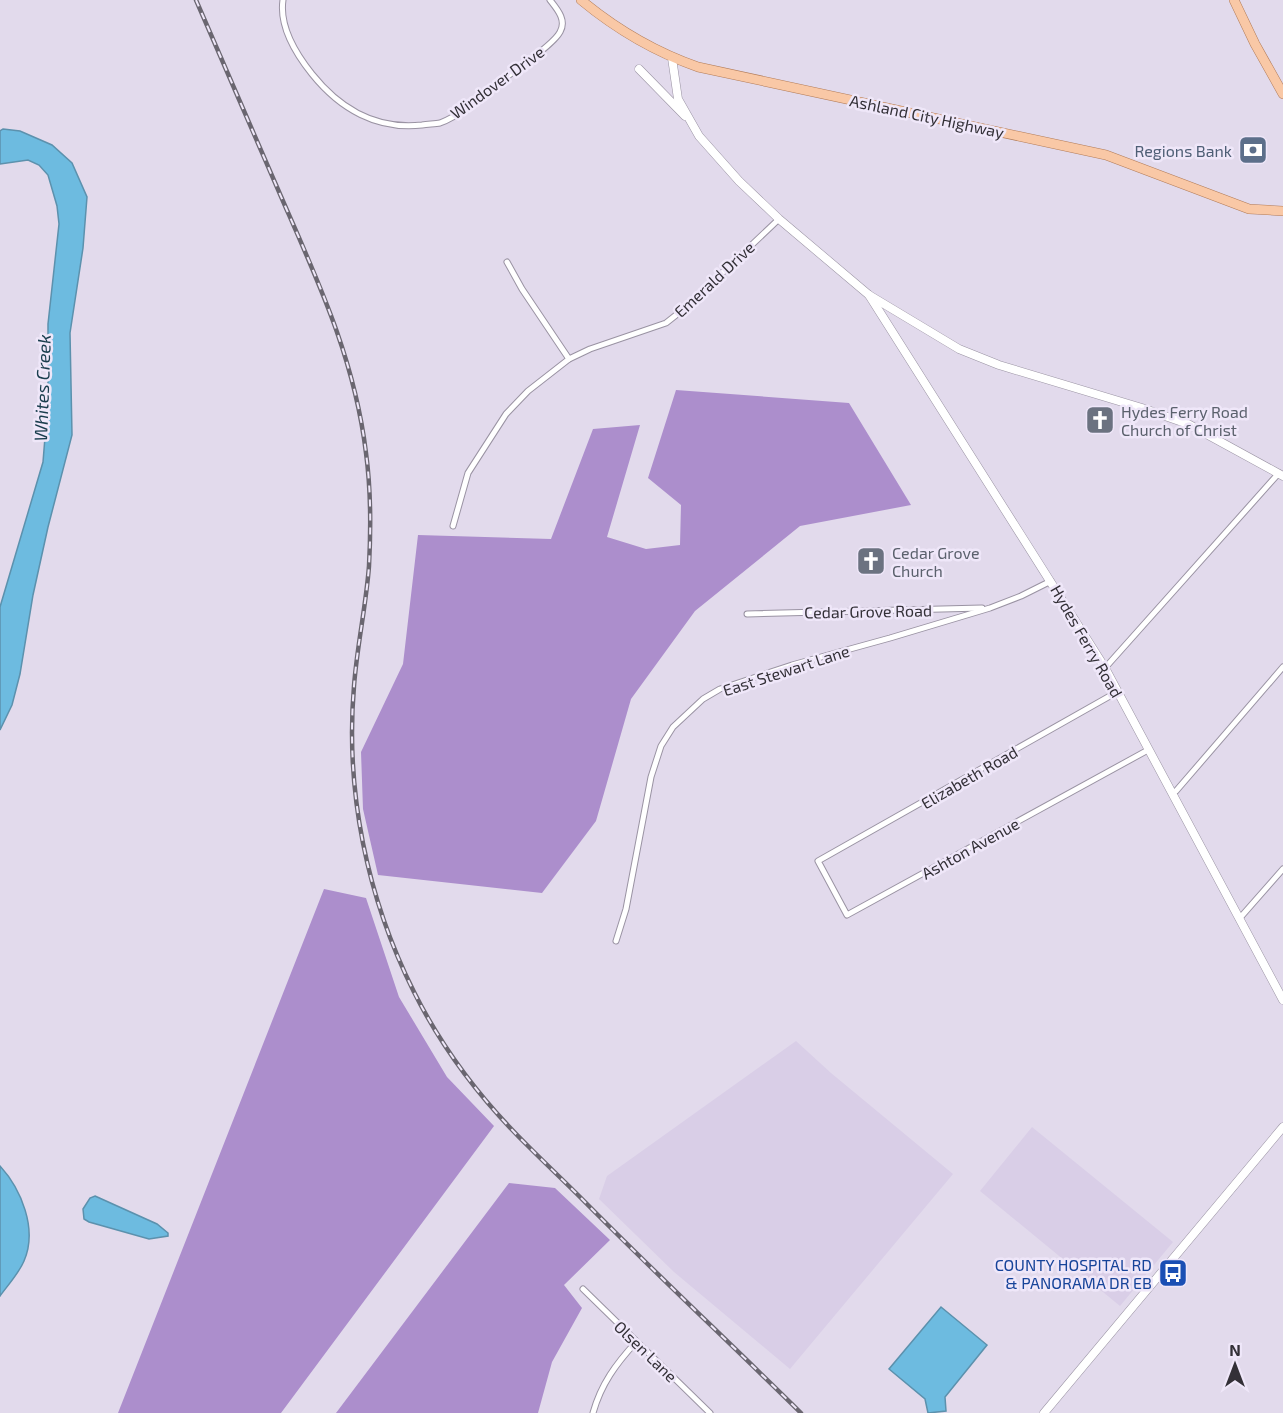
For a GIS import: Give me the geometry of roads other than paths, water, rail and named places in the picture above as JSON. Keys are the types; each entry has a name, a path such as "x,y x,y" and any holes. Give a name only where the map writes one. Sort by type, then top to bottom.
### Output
{"main road":[{"name":"Ashland City Highway","path":"581,0 627,34 672,58 708,69 1106,155 1249,209 1282,212"},
{"path":"1234,0 1258,50 1283,94"}],"street":[{"name":"Windover Drive","path":"283,0 281,11 294,46 326,90 348,109 369,119 387,125 411,126 440,123 468,106 530,60 560,34 563,25 561,15 550,0"},
{"path":"672,58 678,99 699,136 739,181 779,219 869,295 959,349 999,364 1188,424 1281,475 1105,668"},
{"path":"639,69 690,121"},
{"name":"Emerald Drive","path":"453,526 468,473 506,414 528,391 569,359 590,349 666,323 685,308 779,219"},
{"path":"507,262 522,290 569,359"},
{"name":"Hydes Ferry Road","path":"869,295 1105,668 1283,1000"},
{"name":"East Stewart Lane","path":"616,941 626,909 651,777 661,746 673,727 703,699 720,689 754,677 990,608 1051,581"},
{"name":"Cedar Grove Road","path":"747,614 990,608"},
{"path":"1172,793 1283,667"},
{"name":"Elizabeth Road","path":"820,860 1117,692"},
{"name":"Ashton Avenue","path":"820,860 818,861 847,915 1148,750"},
{"path":"1239,920 1283,869"},
{"path":"1044,1413 1283,1127"},
{"name":"Olsen Lane","path":"583,1289 710,1413"},
{"path":"593,1413 609,1374 636,1342"}],"water":[{"path":"3,129 20,131 52,145 72,163 87,197 83,248 70,333 72,435 33,595 20,674 12,705 0,730 0,607 43,462 48,400 48,324 59,224 57,206 48,175 39,165 28,160 0,164 0,131"},
{"path":"0,1166 21,1198 29,1236 24,1261 0,1296"},
{"path":"95,1196 157,1224 168,1233 168,1236 149,1239 89,1222 84,1219 83,1209 90,1198"},
{"path":"941,1307 987,1345 945,1397 946,1411 928,1413 925,1399 889,1369"}],"railway":[{"path":"196,0 324,298 345,358 361,420 369,481 370,538 368,581 354,686 353,765 363,843 372,882 398,956 425,1013 451,1055 496,1112 635,1252 801,1413"}],"place":[{"name":"Regions Bank","path":"1253,150"},
{"name":"Hydes Ferry Road Church of Christ","path":"1100,420"},
{"name":"Cedar Grove Church","path":"871,561"},
{"name":"COUNTY HOSPITAL RD & PANORAMA DR EB","path":"1173,1273"}],"water label":[{"name":"Whites Creek","path":"42,388"}]}
